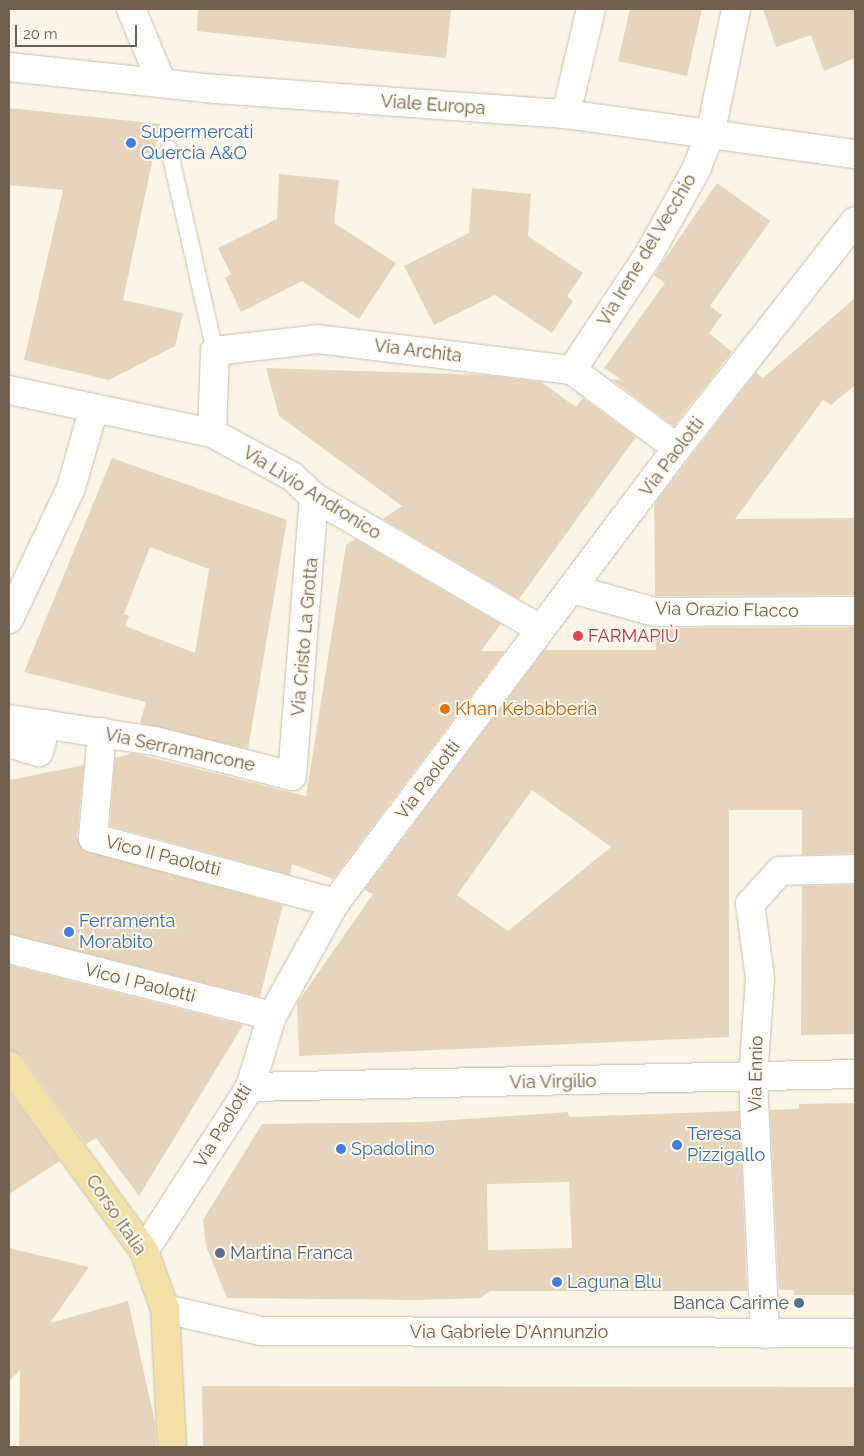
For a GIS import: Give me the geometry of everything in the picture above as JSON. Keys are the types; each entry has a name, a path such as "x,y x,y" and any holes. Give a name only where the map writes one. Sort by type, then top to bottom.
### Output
{"main road":[{"name":"Corso Italia","path":"9,1065 144,1251 165,1309 172,1447"}],"street":[{"path":"131,9 162,83"},
{"path":"566,114 590,9"},
{"name":"Via Irene del Vecchio","path":"572,370 649,254 696,170 711,131 736,9"},
{"name":"Viale Europa","path":"9,67 162,83 566,114 711,131 855,154"},
{"name":"Via Paolotti","path":"144,1251 250,1087 272,1016 335,903 677,448 855,221"},
{"name":"Via Archita","path":"216,351 318,339 572,370 677,448"},
{"path":"212,433 216,351"},
{"name":"Via Livio Andronico","path":"9,390 212,433 293,477 314,498 540,629"},
{"path":"9,619 71,488 94,408"},
{"name":"Via Cristo La Grotta","path":"292,776 314,498"},
{"name":"Via Orazio Flacco","path":"572,588 655,612 855,611"},
{"name":"Via Serramancone","path":"9,719 155,741 292,776"},
{"path":"9,743 39,752 46,724"},
{"name":"Vico II Paolotti","path":"102,732 93,838 335,903"},
{"name":"Via Ennio","path":"765,1334 753,1078 760,978 750,904 780,871 855,869"},
{"name":"Vico I Paolotti","path":"9,949 272,1016"},
{"name":"Via Virgilio","path":"250,1087 753,1078 855,1074"},
{"name":"Via Gabriele D'Annunzio","path":"165,1309 261,1331 855,1333"}],"lane":[{"path":"169,149 216,351"}],"building":[{"path":"198,9 451,9 446,58 197,31"},
{"path":"630,9 702,9 687,76 618,61"},
{"path":"763,9 855,9 855,58 824,71 811,35 776,47"},
{"path":"9,108 160,124 123,300 183,313 175,346 109,380 24,360 63,190 9,185"},
{"path":"279,174 339,180 334,223 396,263 359,319 302,281 241,312 225,278 231,274 218,248 277,219"},
{"path":"717,183 770,221 710,306 722,315 709,333 732,352 674,426 611,379 622,380 604,368 665,283 654,275"},
{"path":"472,188 531,194 528,236 583,273 567,296 573,301 552,333 495,295 434,325 404,266 469,233"},
{"path":"855,298 855,385 831,405 823,400 735,519 855,518 855,595 655,596 654,504 756,372 763,378"},
{"path":"266,368 486,375 541,382 576,407 583,398 636,437 519,599 383,519 402,506 279,416"},
{"path":"112,458 287,520 248,749 140,723 146,702 24,672","holes":["150,547 209,569 195,653 125,626 129,616 124,614"]},
{"path":"355,539 501,624 481,651 505,651 333,879 292,864 290,875 110,826 115,758 133,753 306,796 346,545"},
{"path":"855,627 855,853 802,855 802,810 729,810 729,1037 299,1056 297,1003 373,894 364,890 544,650 656,650 655,628","holes":["532,790 611,847 508,931 457,895"]},
{"path":"84,765 77,837 83,850 283,905 260,997 9,934 9,780"},
{"path":"855,885 855,1034 801,1035 802,886"},
{"path":"9,965 243,1025 139,1196 96,1138 86,1144 22,1056 9,1050"},
{"path":"9,1091 60,1161 9,1194"},
{"path":"855,1103 855,1295 794,1295 794,1290 779,1290 770,1110 799,1109 799,1104"},
{"path":"739,1111 747,1291 490,1291 480,1298 418,1300 227,1298 206,1246 203,1220 262,1124 423,1122 568,1112 569,1117","holes":["569,1182 572,1248 488,1250 487,1184"]},
{"path":"9,1248 89,1267 50,1323 128,1301 155,1422 156,1447 19,1447 20,1370 9,1381"},
{"path":"202,1386 855,1387 855,1447 203,1447"}],"place":[{"name":"Supermercati Quercia A&O","path":"131,143"},
{"name":"FARMAPIÙ","path":"578,636"},
{"name":"Khan Kebabberia","path":"445,709"},
{"name":"Ferramenta Morabito","path":"69,932"},
{"name":"Teresa Pizzigallo","path":"677,1145"},
{"name":"Spadolino","path":"341,1149"},
{"name":"Martina Franca","path":"220,1253"},
{"name":"Laguna Blu","path":"557,1282"},
{"name":"Banca Carime","path":"799,1303"}]}
